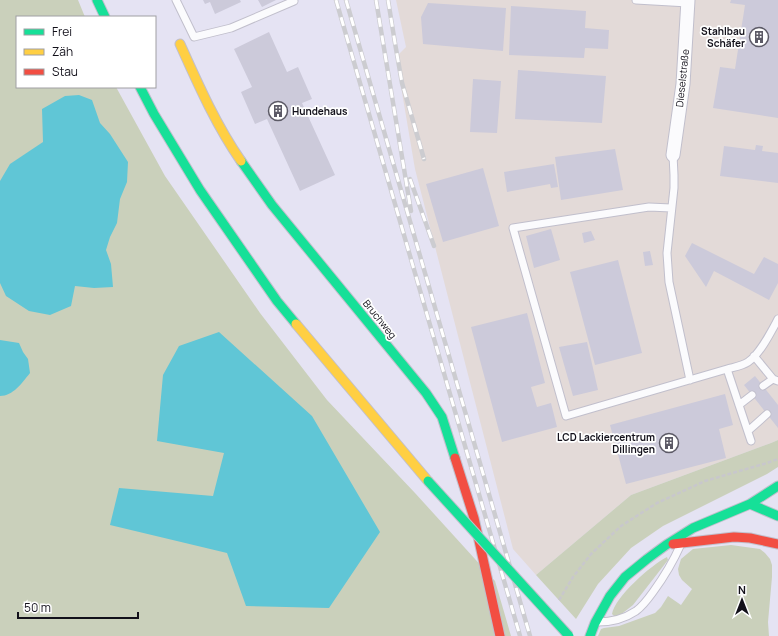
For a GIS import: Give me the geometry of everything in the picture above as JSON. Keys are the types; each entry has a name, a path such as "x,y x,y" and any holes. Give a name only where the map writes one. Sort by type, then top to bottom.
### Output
{"main road":[{"path":"97,0 105,16"},
{"name":"Bruchweg","path":"180,44 205,100 233,150 272,206 426,393 442,417 474,518 500,636"},
{"path":"141,88 154,114 200,190 277,301 428,481 569,636"},
{"path":"590,636 610,596 625,577 647,558 694,528 750,504 778,486"},
{"path":"750,504 778,516"},
{"path":"666,545 734,538 750,538 778,544"}],"street":[{"name":"Dieselstraße","path":"673,155 683,84 688,2"}],"lane":[{"path":"176,0 194,37"},
{"path":"636,0 688,2"},
{"path":"180,44 194,37 231,28 294,1"},
{"path":"673,155 674,175 667,253 670,282 690,380"},
{"path":"671,208 649,206 513,228 566,416 727,370 748,362 762,346 778,319"},
{"path":"754,356 776,380 763,386"},
{"path":"727,370 751,441"},
{"path":"739,405 752,395"},
{"path":"748,431 767,414"},
{"path":"596,622 607,622 624,618 640,608 659,584 682,543"}],"path":[{"path":"558,600 590,554 622,526 651,506 705,480 778,459"}],"shaded area":[{"path":"396,0 778,0 778,440 631,495 536,575 513,549 415,169 396,57 406,47"}],"green space":[{"path":"0,0 78,0 85,16 16,16 16,88 117,88 165,176 260,313 327,400 415,493 495,581 511,636 0,636"},
{"path":"778,440 778,467 767,474 663,526 631,548 598,584 576,619 536,575 631,495"},
{"path":"731,545 760,549 770,559 772,565 772,577 768,622 769,636 598,636 601,629 619,626 655,613 668,596 681,605 692,589 682,580 679,575 678,569 681,559 693,549"},
{"path":"667,557 668,560 633,605 619,616 614,616 612,614 615,607 635,582 643,574"}],"water":[{"path":"79,95 92,100 100,123 110,134 128,162 127,182 120,199 117,223 110,237 106,250 111,264 113,287 94,288 75,286 71,306 50,315 29,311 6,296 0,283 0,181 10,164 43,142 42,109 65,96"},
{"path":"219,332 312,416 380,532 329,608 246,606 227,553 110,525 119,488 213,496 224,453 157,441 163,375 179,346"},
{"path":"0,340 19,343 28,359 30,373 13,391 9,394 0,396"}],"building":[{"path":"203,0 240,0 241,2 215,14 210,2 205,4"},
{"path":"258,0 276,0 262,7"},
{"path":"731,0 778,0 778,118 713,108 720,67 735,69 745,5 730,3"},
{"path":"428,3 506,8 503,51 423,44 421,17"},
{"path":"511,6 586,11 585,28 609,30 608,49 585,48 584,58 509,55"},
{"name":"Hundehaus","path":"269,32 287,72 298,67 312,99 302,103 335,175 300,191 267,119 255,124 241,92 252,87 234,49"},
{"path":"518,70 606,76 602,123 515,119"},
{"path":"473,79 501,81 497,133 470,132"},
{"path":"756,145 763,146 762,151 778,153 778,183 720,176 724,146 755,150"},
{"path":"615,149 623,190 561,200 555,157"},
{"path":"554,164 558,187 551,188 550,184 507,192 504,172"},
{"path":"483,168 499,226 443,242 426,184"},
{"path":"551,229 560,260 534,268 526,236"},
{"path":"591,231 595,240 584,243 582,233"},
{"path":"692,243 754,274 764,257 778,264 778,283 769,300 714,271 706,287 685,256"},
{"path":"650,251 653,265 645,266 643,252"},
{"path":"618,260 642,353 595,365 570,272"},
{"path":"527,313 545,383 531,387 537,407 551,403 557,427 502,442 471,327"},
{"path":"587,342 598,390 573,396 559,347"},
{"path":"755,376 778,405 778,428 744,385"},
{"name":"LCD Lackiercentrum Dillingen","path":"725,394 733,425 719,429 726,458 626,484 610,425"}],"railway":[{"path":"336,0 520,636"},
{"path":"346,0 530,636"},
{"path":"376,0 411,211"},
{"path":"388,0 402,83 424,159"},
{"path":"410,179 434,246"}],"traffic: fast":[{"path":"97,0 105,16"},
{"path":"141,88 154,114 200,190 277,301 296,324"},
{"path":"241,161 272,205 426,393 442,417 455,458"},
{"path":"428,481 569,636"},
{"path":"590,636 595,623 610,596 625,577 647,559 693,528 750,504 778,486"},
{"path":"750,504 778,516"}],"traffic: slow":[{"path":"180,44 215,119 241,161"},
{"path":"296,324 428,481"}],"traffic: jam":[{"path":"455,458 474,518 500,636"},
{"path":"673,544 734,537 750,538 778,544"}],"place":[{"name":"Stahlbau Schäfer","path":"759,37"},
{"name":"Hundehaus","path":"278,111"},
{"name":"LCD Lackiercentrum Dillingen","path":"669,443"}]}
